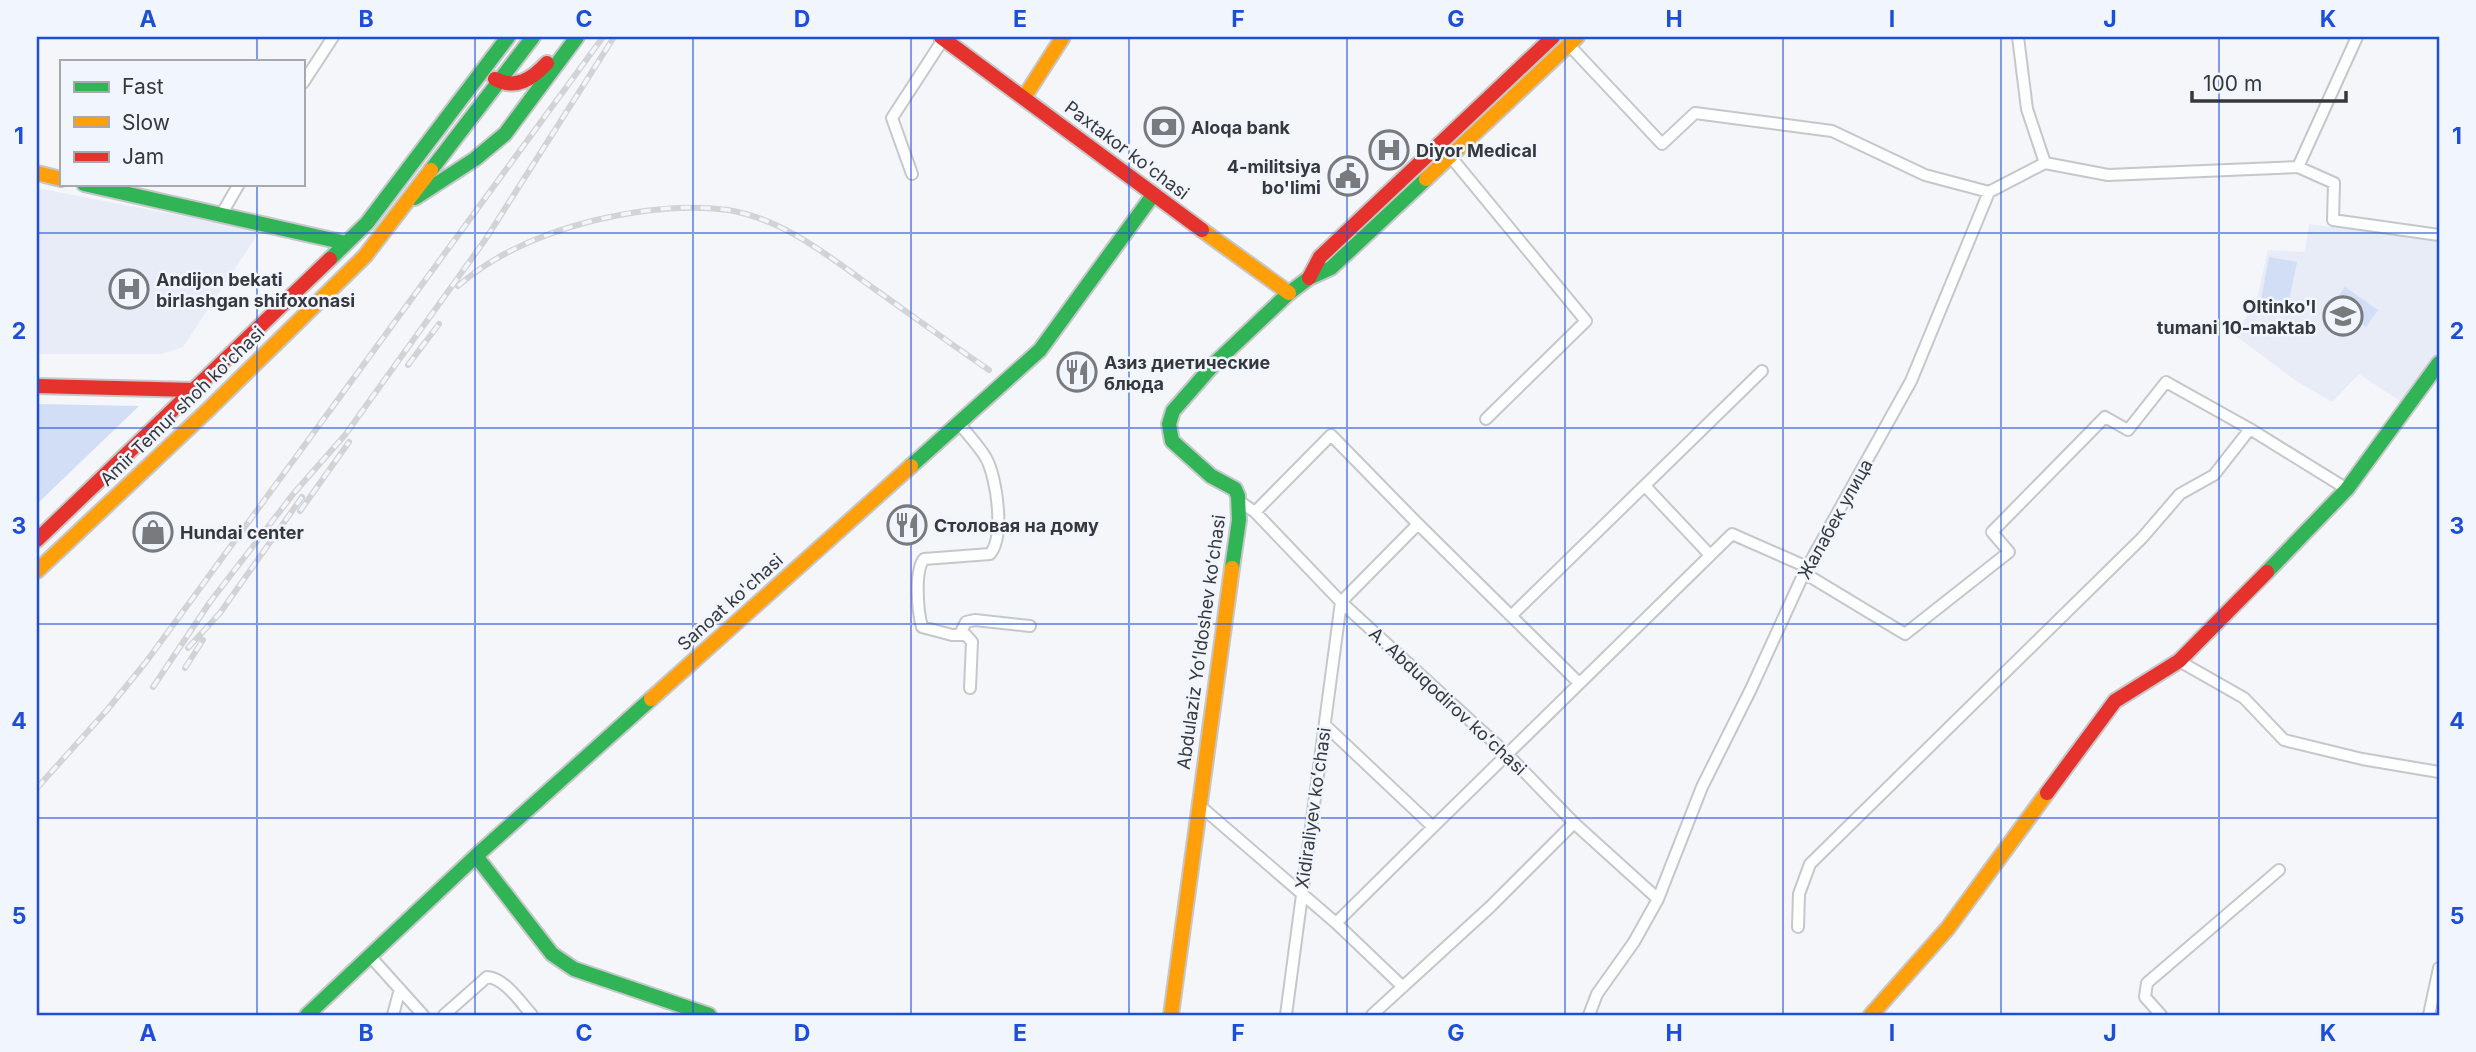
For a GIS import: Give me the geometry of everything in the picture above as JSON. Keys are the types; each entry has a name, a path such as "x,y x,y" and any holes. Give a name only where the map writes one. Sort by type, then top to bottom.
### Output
{"main road":[{"name":"Amir Temur shoh ko'chasi","path":"37,540 367,223 508,37"},
{"name":"Amir Temur shoh ko'chasi","path":"37,571 208,410 365,256 533,37"},
{"path":"484,72 500,82 516,85 539,73 567,37"},
{"path":"407,202 475,159 505,134 577,37"},
{"path":"1025,96 1063,37"},
{"name":"Abdulaziz Yoʻldoshev koʻchasi","path":"1309,278 1320,257 1553,37"},
{"name":"Paxtakor ko'chasi","path":"943,38 1289,293"},
{"name":"Abdulaziz Yoʻldoshev koʻchasi","path":"1171,1015 1239,520 1235,489 1211,476 1172,441 1168,424 1173,411 1214,364 1289,293 1309,278 1331,268 1573,41"},
{"path":"1461,124 1472,135"},
{"path":"37,173 60,179"},
{"path":"93,186 346,243"},
{"name":"Sanoat ko'chasi","path":"307,1015 476,856 1040,350 1153,195"},
{"path":"1871,1015 1948,928 2115,701 2179,661 2230,612 2347,489 2433,382 2439,363"},
{"path":"37,386 194,390"},
{"path":"476,856 552,954 574,969 709,1015"}],"street":[{"path":"304,80 333,37"},
{"path":"2018,37 2027,109 2045,163"},
{"path":"2298,167 2357,37"},
{"path":"912,174 892,118 943,38"},
{"path":"1573,41 1662,144 1695,113 1832,131 1925,175 1989,192 2045,163 2108,175 2298,167 2334,183 2333,220 2439,235"},
{"path":"1450,156 1586,321 1486,419"},
{"path":"221,215 238,186"},
{"name":"Жалабек улица","path":"1588,1015 1597,994 1634,942 1658,899 1702,788 1751,690 1805,570 1911,381 1989,192"},
{"path":"1512,615 1762,371"},
{"path":"1336,923 1732,534 1805,570 1905,634 2009,552 1992,532 2105,417 2128,430 2166,382 2250,429 2347,489"},
{"path":"959,423 986,459 994,481 998,517 994,550 990,554 924,559 918,569 920,619 922,627 952,635 966,635 972,642 970,688"},
{"path":"1798,927 1799,894 1810,864 2142,538 2180,494 2214,475 2250,429"},
{"path":"1255,512 1331,435 1579,683"},
{"path":"1645,486 1710,555"},
{"name":"A. Abduqodirov koʻchasi","path":"1238,501 1255,512 1340,602 1508,755 1574,823 1658,899"},
{"path":"1340,602 1418,524"},
{"name":"Xidiraliyev koʻchasi","path":"1286,1015 1340,602"},
{"path":"960,634 966,622 975,620 1030,626"},
{"path":"2179,661 2245,698 2284,740 2362,759 2439,772"},
{"path":"1325,725 1433,827"},
{"path":"1199,805 1336,923 1403,988"},
{"path":"1372,1015 1574,823"},
{"path":"2161,1015 2145,997 2147,983 2279,870"},
{"path":"369,955 423,1015"},
{"path":"2429,1015 2439,968"},
{"path":"444,1015 487,977 493,977 532,1015"},
{"path":"393,1015 400,989"}],"shaded area":[{"name":"Аndijon bekati birlashgan shifoxonasi","path":"37,188 260,231 183,347 162,354 37,354"},
{"name":"Oltinko'l tumani 10-maktab","path":"2309,224 2439,241 2439,349 2403,403 2359,374 2332,402 2295,380 2236,336 2258,295 2268,250 2305,252"},
{"path":"2269,257 2297,262 2287,310 2260,305"},
{"path":"2345,287 2378,310 2366,327 2333,304"},
{"path":"37,404 139,406 37,504"}],"railway":[{"path":"37,788 146,662 603,37"},
{"path":"153,687 210,602 294,493 345,435 485,240 614,37"},
{"path":"458,286 506,253 541,237 578,225 612,216 662,209 728,210 768,222 806,241 989,370"},
{"path":"408,365 439,324"},
{"path":"300,511 349,442"},
{"path":"188,648 220,613 302,497"},
{"path":"185,668 203,640"}],"traffic: fast":[{"path":"330,259 367,223 508,37"},
{"path":"431,170 533,37"},
{"path":"415,198 475,159 505,134 577,37"},
{"path":"1232,568 1239,520 1238,496 1235,489 1211,476 1172,441 1169,424 1173,411 1214,364 1289,293 1309,278 1331,268 1426,179"},
{"path":"93,186 346,243"},
{"path":"911,466 1040,350 1153,195"},
{"path":"2267,572 2347,489 2439,363"},
{"path":"307,1015 476,856 651,699"},
{"path":"476,856 552,954 574,969 709,1015"}],"traffic: slow":[{"path":"1025,96 1063,37"},
{"path":"1426,179 1577,37"},
{"path":"37,571 208,410 365,256 431,170"},
{"path":"37,173 60,179"},
{"path":"1202,230 1289,293"},
{"path":"651,699 911,466"},
{"path":"1171,1015 1232,568"},
{"path":"1871,1015 1948,928 2047,793"}],"traffic: jam":[{"path":"941,37 1202,230"},
{"path":"1309,278 1320,257 1553,37"},
{"path":"495,79 517,83 536,74 547,63"},
{"path":"37,540 330,259"},
{"path":"37,386 194,390"},
{"path":"2047,793 2115,701 2179,661 2267,572"}],"place":[{"name":"Aloqa bank","path":"1164,127"},
{"name":"Diyor Medical","path":"1389,150"},
{"name":"4-militsiya bo'limi","path":"1348,176"},
{"name":"Аndijon bekati birlashgan shifoxonasi","path":"129,289"},
{"name":"Oltinko'l tumani 10-maktab","path":"2343,316"},
{"name":"Азиз диетические блюда","path":"1077,372"},
{"name":"Столовая на дому","path":"907,525"},
{"name":"Hundai center","path":"153,532"}]}
